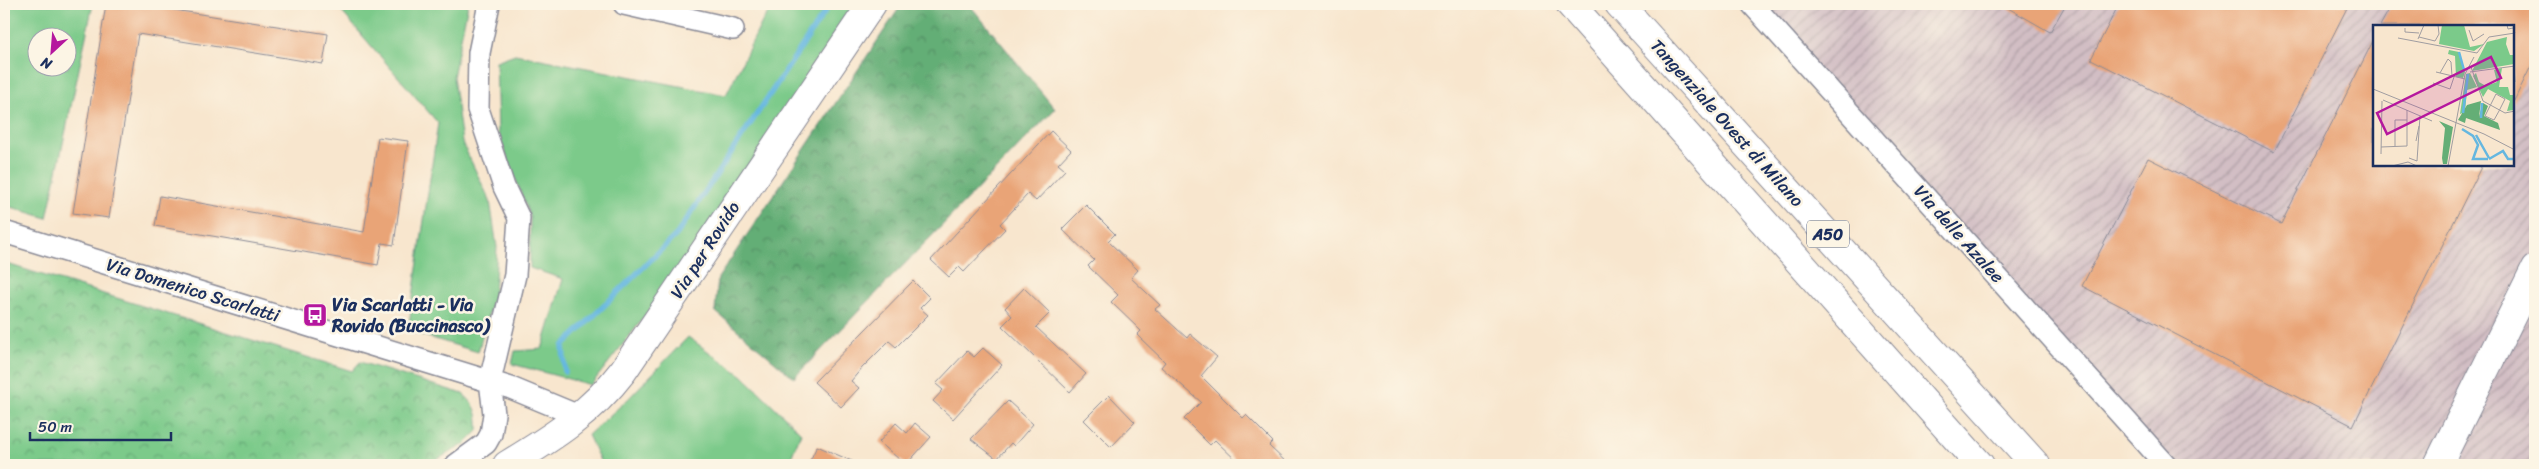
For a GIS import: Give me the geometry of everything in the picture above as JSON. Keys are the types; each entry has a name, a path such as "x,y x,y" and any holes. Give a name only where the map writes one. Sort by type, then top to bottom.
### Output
{"main road":[{"name":"Via per Rovido","path":"506,465 581,417 604,396 623,371 872,4"},
{"name":"A50","path":"1570,4 1980,465"},
{"name":"Tangenziale Ovest di Milano","path":"1619,4 2036,465"},
{"path":"2438,465 2535,269"}],"street":[{"path":"456,465 480,449 491,434 494,414 490,381 515,276 519,218 504,186 478,109 479,53 489,4"},
{"path":"624,4 733,29"},
{"name":"Via delle Azalee","path":"1752,4 2166,465"},
{"name":"Via Domenico Scarlatti","path":"4,232 490,381 527,393 581,417"}],"shaded area":[{"path":"1752,4 2535,4 2535,465 2166,465"}],"green space":[{"path":"5,4 93,4 78,74 78,28 28,28 28,78 77,78 47,218 4,205"},
{"path":"335,4 468,4 453,77 462,142 490,201 497,247 494,295 478,352 408,331 438,123"},
{"path":"774,4 862,4 653,306 591,385 512,364 515,351 542,349 563,279 530,268 530,217 498,133 496,61 515,54 726,95 763,20"},
{"path":"902,4 969,4 1055,109 794,378 715,311 718,278"},
{"path":"4,263 352,371 360,362 463,394 476,410 478,431 465,444 427,465 4,465"},
{"path":"688,337 743,376 801,433 788,465 602,465 588,435 628,399"}],"building":[{"path":"106,4 136,4 328,34 323,64 138,34 109,218 73,213"},
{"path":"2001,4 2066,4 2050,32"},
{"path":"2119,4 2349,4 2274,152 2091,59"},
{"path":"2392,4 2535,4 2535,58 2514,101 2514,25 2381,25"},
{"path":"2373,41 2373,166 2482,166 2353,426 2082,286 2148,158 2281,224"},
{"path":"1051,131 1071,150 1058,164 1065,170 1036,201 1028,194 1000,224 1005,229 964,272 959,267 949,277 931,260"},
{"path":"378,137 408,141 394,245 382,243 378,265 155,226 160,196 364,232"},
{"path":"1086,205 1115,234 1108,241 1138,270 1131,278 1160,305 1155,309 1187,338 1190,334 1217,357 1201,376 1243,418 1246,415 1273,442 1269,446 1289,465 1241,465 1215,440 1210,445 1184,419 1201,402 1161,367 1165,362 1137,335 1141,331 1111,302 1118,295 1088,266 1094,260 1062,229"},
{"path":"913,281 930,298 920,308 928,315 896,347 889,341 862,368 851,381 859,388 841,407 814,382"},
{"path":"1024,288 1050,313 1036,327 1086,374 1070,392 1002,326 1012,316 1005,308"},
{"path":"983,348 1002,365 953,419 933,401 943,390 936,384 967,351 974,357"},
{"path":"1109,395 1135,422 1111,447 1084,420"},
{"path":"1008,401 1033,424 1014,446 1011,443 997,459 971,439"},
{"path":"896,423 907,433 915,423 931,437 906,465 879,442"},
{"path":"817,446 861,465 808,465"}],"waterway":[{"path":"565,372 563,346 677,234 830,4"}],"place":[{"name":"Via Scarlatti - Via Rovido (Buccinasco)","path":"315,315"}]}
